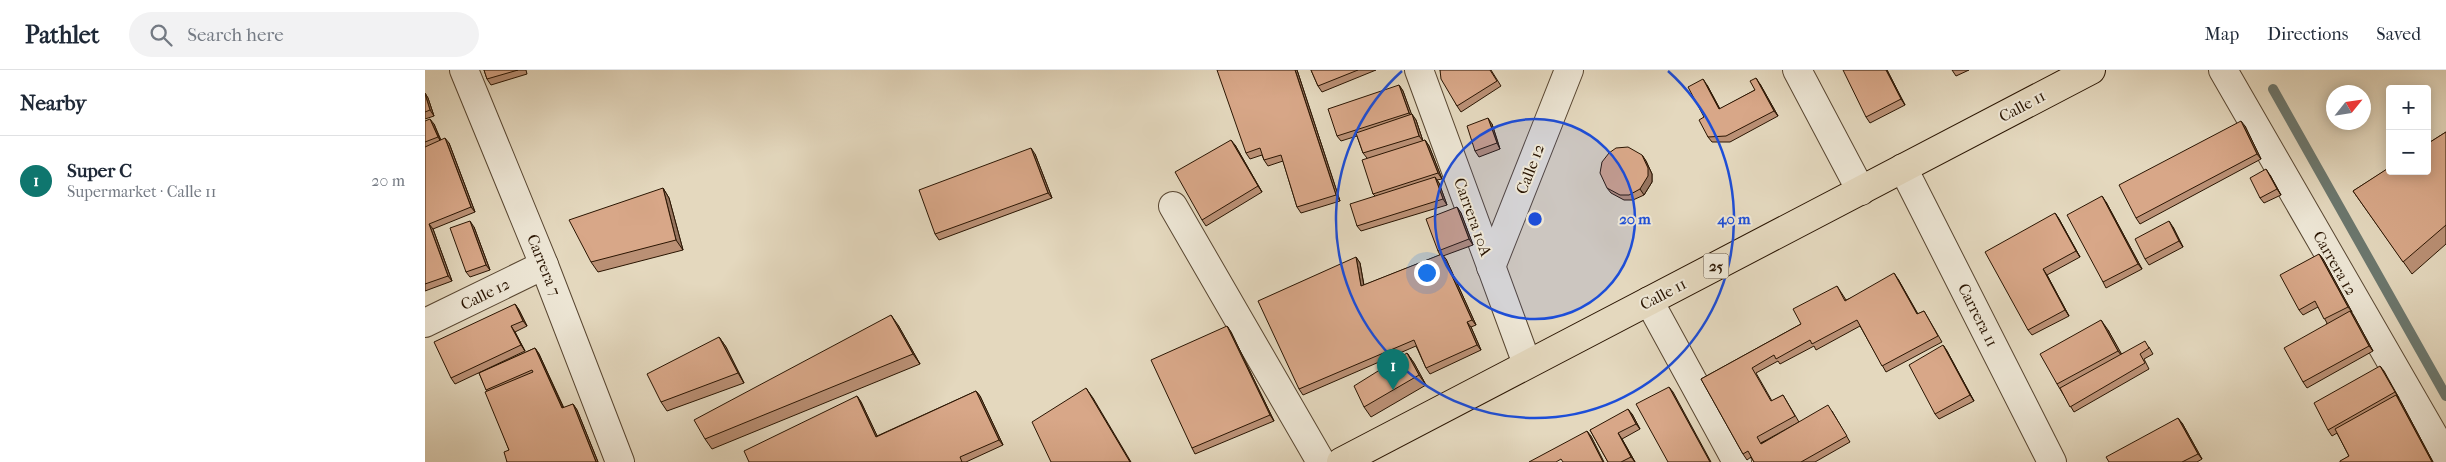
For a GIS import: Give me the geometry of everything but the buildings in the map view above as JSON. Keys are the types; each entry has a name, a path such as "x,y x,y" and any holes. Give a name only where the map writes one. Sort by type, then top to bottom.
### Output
{"main road":[{"name":"Calle 11","path":"1341,462 2091,70"}],"street":[{"name":"Carrera 7","path":"464,70 544,265 621,462"},
{"name":"Carrera 10A","path":"1419,70 1527,364"},
{"name":"Calle 12","path":"1491,267 1569,70"},
{"path":"1797,70 1861,191"},
{"name":"Carrera 12","path":"2223,70 2446,457"},
{"name":"Carrera 11","path":"1903,168 2052,462"},
{"path":"1173,206 1321,462"},
{"name":"Calle 12","path":"425,323 544,265"},
{"path":"1649,301 1737,462"}],"waterway":[{"path":"2273,89 2446,396"}],"place":[{"name":"Super C","path":"1393,390"}]}
